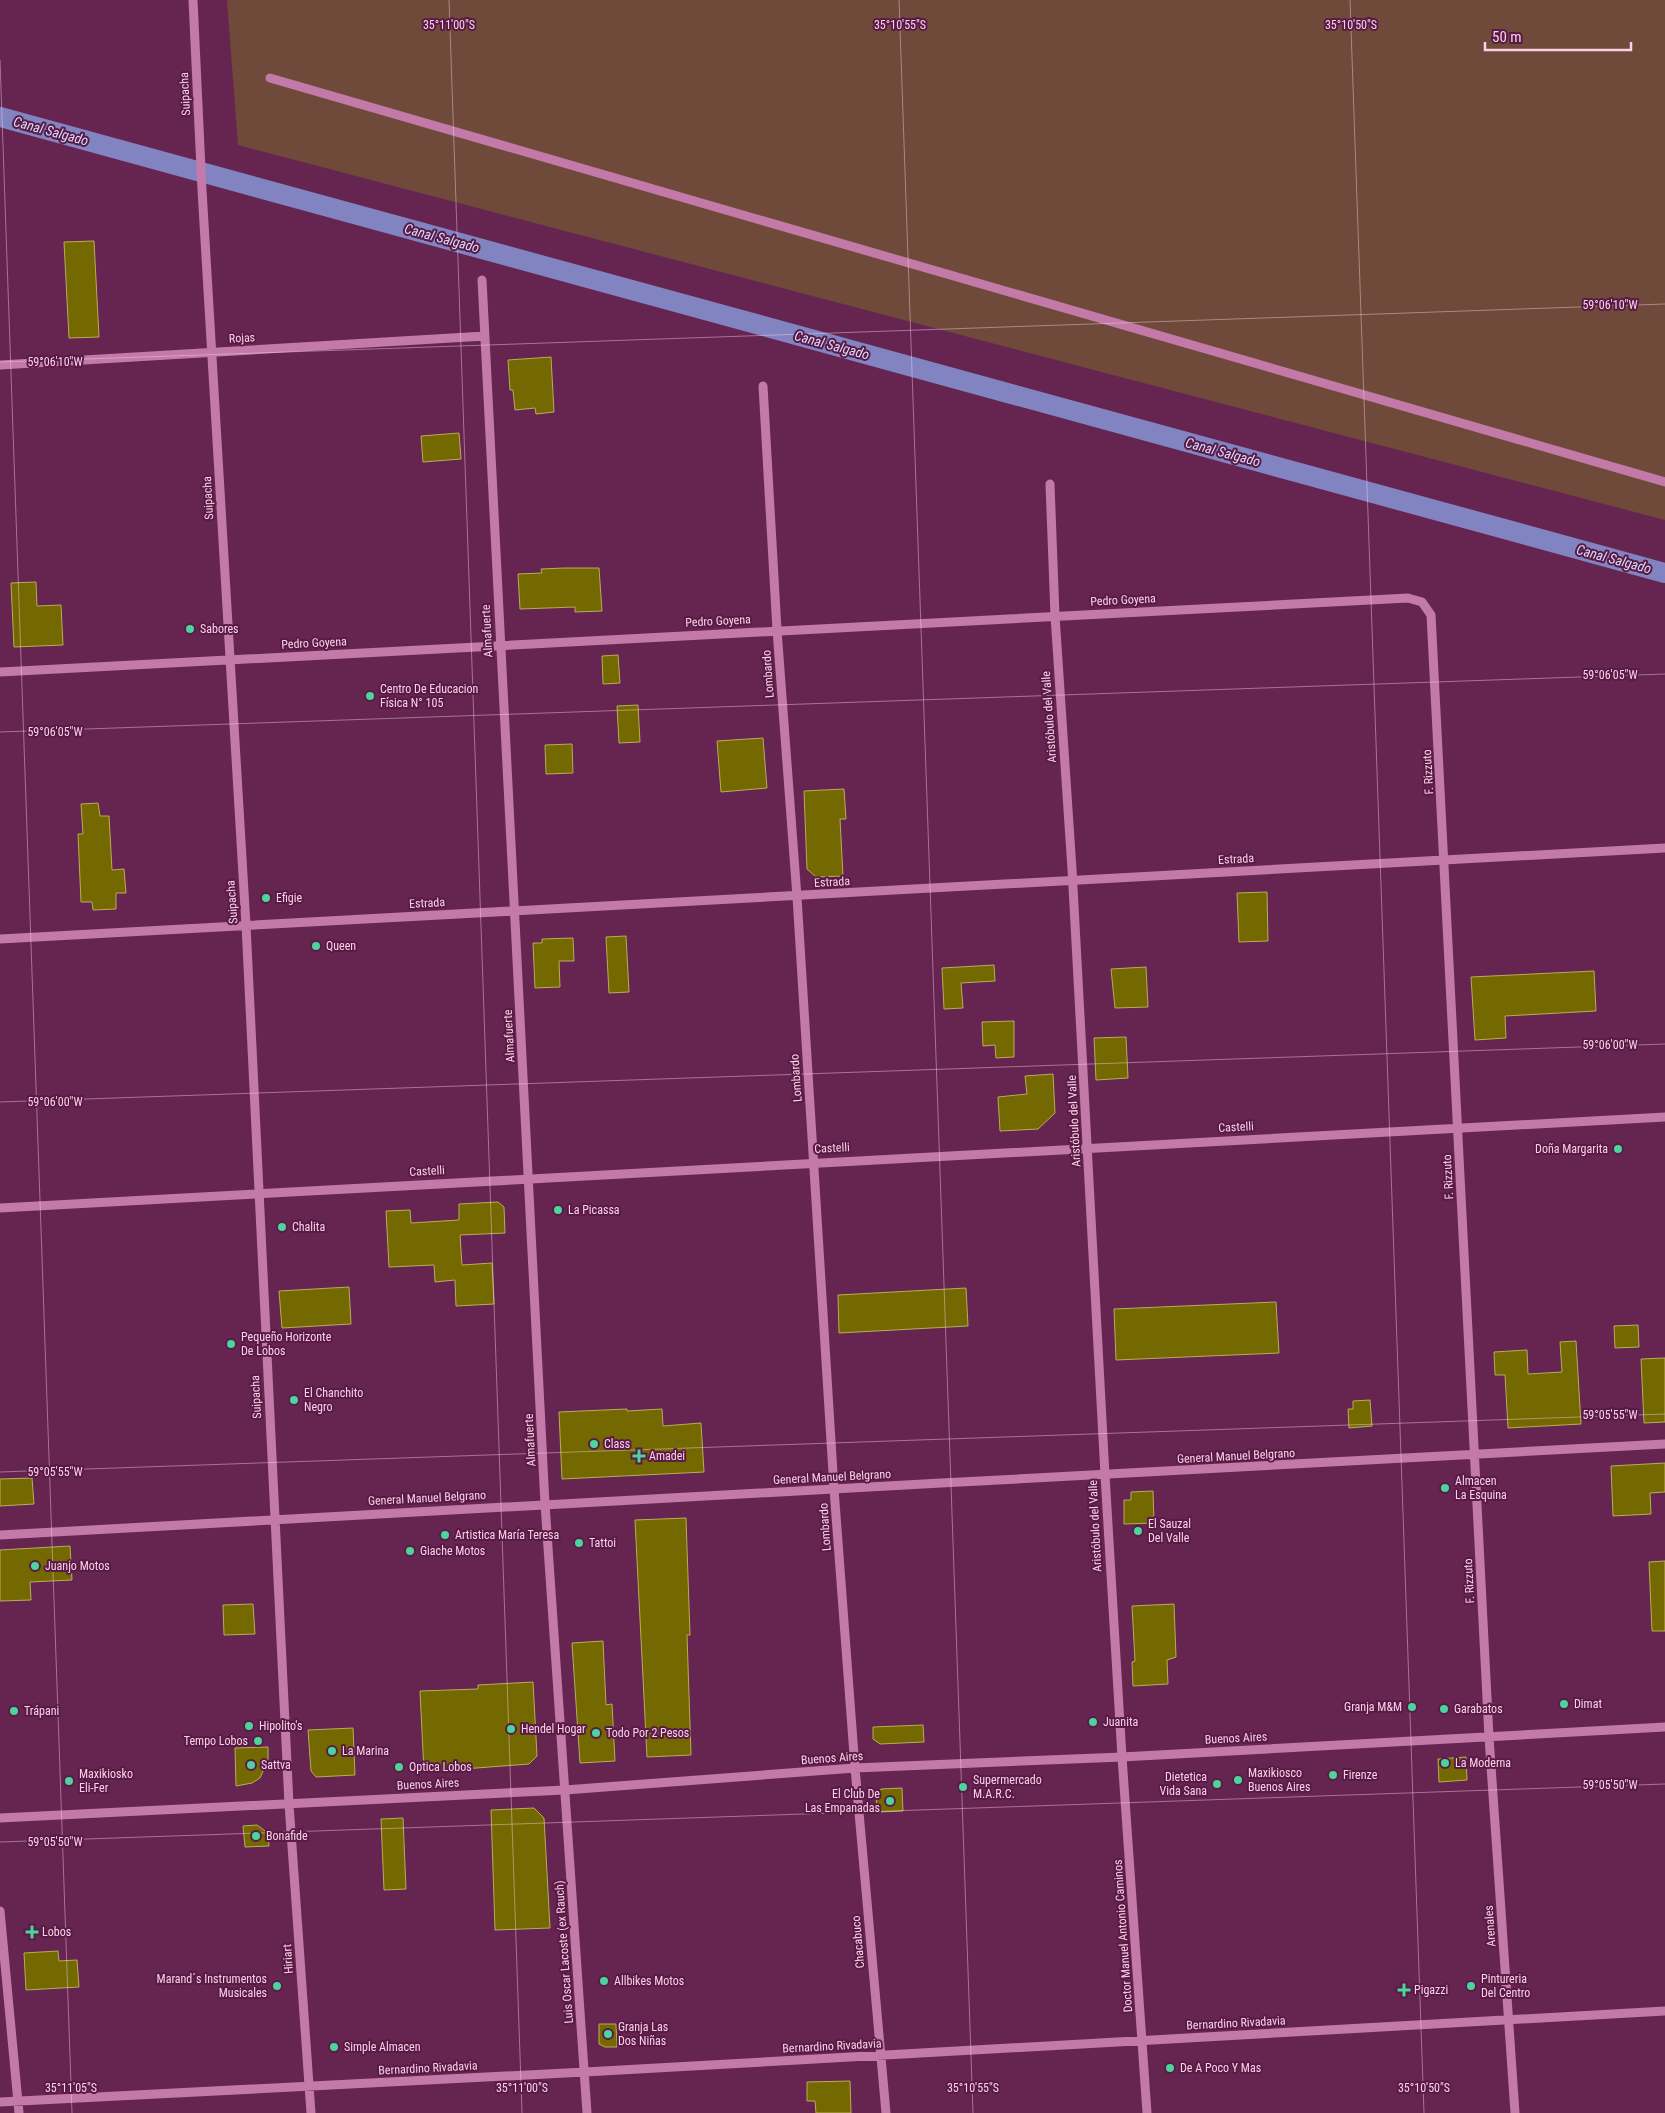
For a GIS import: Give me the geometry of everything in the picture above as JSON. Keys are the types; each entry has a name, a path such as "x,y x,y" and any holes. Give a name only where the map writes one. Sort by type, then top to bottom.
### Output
{"street":[{"name":"Suipacha","path":"193,0 202,190 246,925 290,1804"},
{"path":"270,78 1665,482"},
{"name":"Almafuerte","path":"482,280 545,1504 565,1790"},
{"name":"Rojas","path":"0,365 485,336"},
{"name":"Lombardo","path":"763,386 777,630 797,896 834,1489 854,1768"},
{"name":"Aristóbulo del Valle","path":"1050,484 1055,616 1088,1147 1122,1757"},
{"name":"Pedro Goyena","path":"0,672 1408,598 1422,602 1431,615"},
{"name":"F. Rizzuto","path":"1431,615 1489,1737"},
{"name":"Estrada","path":"0,939 1665,848"},
{"name":"Castelli","path":"0,1208 1088,1147 1665,1117"},
{"name":"General Manuel Belgrano","path":"0,1536 545,1504 1105,1476 1665,1444"},
{"name":"Buenos Aires","path":"0,1818 565,1790 854,1768 1122,1757 1665,1727"},
{"name":"Arenales","path":"1489,1737 1515,2113"},
{"name":"Doctor Manuel Antonio Caminos","path":"1122,1757 1147,2113"},
{"name":"Chacabuco","path":"854,1768 886,2113"},
{"name":"Luis Oscar Lacoste (ex Rauch)","path":"565,1790 587,2113"},
{"name":"Hiriart","path":"290,1804 311,2113"},
{"path":"0,1911 19,2113"},
{"name":"Bernardino Rivadavia","path":"0,2102 880,2056 1665,2011"}],"shaded area":[{"path":"227,0 1665,0 1665,520 238,145"}],"building":[{"path":"94,241 99,337 69,338 64,242"},
{"path":"551,357 554,412 536,414 535,408 515,410 513,390 510,390 508,360"},
{"path":"459,433 461,459 423,462 421,436"},
{"path":"599,568 602,611 575,612 575,607 520,609 518,574 542,573 541,569"},
{"path":"36,582 37,606 61,605 63,645 14,647 11,583"},
{"path":"618,655 620,683 603,684 602,656"},
{"path":"638,705 640,742 619,743 617,706"},
{"path":"763,738 767,788 721,792 717,741"},
{"path":"572,744 573,773 546,774 545,745"},
{"path":"844,789 846,819 840,819 843,876 816,877 807,869 804,791"},
{"path":"98,803 100,816 109,816 112,870 124,869 126,893 116,893 116,909 93,910 92,902 81,902 78,834 83,834 81,804"},
{"path":"1267,892 1268,941 1239,942 1237,893"},
{"path":"626,936 629,992 609,993 606,937"},
{"path":"573,938 574,961 559,961 560,987 535,988 533,943 542,943 542,939"},
{"path":"994,965 995,981 961,983 963,1008 944,1009 942,968"},
{"path":"1146,967 1148,1007 1115,1008 1111,969"},
{"path":"1594,971 1596,1011 1505,1016 1506,1038 1475,1040 1471,977"},
{"path":"1014,1021 1014,1057 996,1058 995,1045 983,1046 982,1022"},
{"path":"1126,1037 1128,1078 1096,1080 1094,1038"},
{"path":"1053,1074 1055,1113 1038,1129 1000,1131 998,1097 1027,1094 1025,1076"},
{"path":"498,1202 504,1207 505,1233 460,1235 462,1265 492,1263 494,1304 456,1306 455,1280 435,1282 434,1265 389,1267 386,1211 410,1210 411,1223 459,1220 459,1204"},
{"path":"349,1287 351,1324 282,1328 279,1291"},
{"path":"966,1288 968,1326 839,1333 838,1295"},
{"path":"1276,1302 1279,1353 1116,1360 1114,1309"},
{"path":"1638,1325 1639,1347 1615,1348 1614,1326"},
{"path":"1576,1341 1581,1424 1508,1428 1505,1375 1495,1375 1494,1352 1527,1350 1528,1374 1562,1372 1560,1342"},
{"path":"1665,1358 1665,1422 1644,1423 1641,1359"},
{"path":"1370,1400 1372,1426 1349,1428 1348,1409 1353,1409 1353,1401"},
{"path":"627,1409 627,1411 662,1409 663,1426 701,1423 704,1472 562,1479 559,1412"},
{"path":"1665,1463 1665,1492 1650,1493 1651,1514 1613,1516 1611,1466"},
{"path":"32,1478 34,1504 0,1506 0,1479"},
{"path":"1153,1491 1154,1523 1124,1524 1124,1500 1131,1500 1131,1492"},
{"path":"686,1518 690,1635 687,1635 691,1755 647,1757 635,1520"},
{"name":"Juanjo Motos","path":"70,1546 72,1580 30,1582 31,1600 0,1601 0,1550"},
{"path":"1665,1561 1665,1631 1652,1631 1649,1562"},
{"path":"253,1604 255,1634 224,1635 223,1605"},
{"path":"1174,1604 1176,1657 1167,1660 1168,1684 1133,1686 1132,1662 1135,1661 1132,1606"},
{"path":"603,1641 606,1705 612,1704 615,1761 580,1763 572,1643"},
{"path":"533,1682 537,1756 529,1764 424,1772 420,1691 478,1689 478,1685"},
{"path":"923,1725 924,1742 880,1744 873,1739 873,1727"},
{"name":"La Marina","path":"353,1728 355,1775 316,1777 311,1771 308,1730"},
{"path":"268,1747 268,1760 260,1778 252,1783 236,1786 235,1748"},
{"path":"1466,1757 1467,1780 1439,1782 1438,1759"},
{"path":"902,1788 903,1811 877,1812 876,1795 881,1789"},
{"path":"534,1808 544,1818 550,1928 495,1930 491,1810"},
{"path":"403,1818 406,1889 384,1890 381,1819"},
{"path":"257,1825 268,1833 269,1846 245,1847 243,1826"},
{"path":"58,1951 59,1961 77,1960 79,1987 26,1990 24,1953"},
{"name":"Granja Las Dos Niñas","path":"599,2024 616,2024 617,2047 605,2047 599,2044"},
{"path":"850,2081 851,2113 816,2113 815,2101 807,2101 807,2082"}],"waterway":[{"name":"Canal Salgado","path":"0,117 1665,573"}],"place":[{"name":"Sabores","path":"190,629"},
{"name":"Centro De Educacion Física N° 105","path":"370,696"},
{"name":"Efigie","path":"266,898"},
{"name":"Queen","path":"316,946"},
{"name":"Doña Margarita","path":"1618,1149"},
{"name":"La Picassa","path":"558,1210"},
{"name":"Chalita","path":"282,1227"},
{"name":"Pequeño Horizonte De Lobos","path":"231,1344"},
{"name":"El Chanchito Negro","path":"294,1400"},
{"name":"Class","path":"594,1444"},
{"name":"Amadei","path":"639,1456"},
{"name":"Almacen La Esquina","path":"1445,1488"},
{"name":"El Sauzal Del Valle","path":"1138,1531"},
{"name":"Artistica María Teresa","path":"445,1535"},
{"name":"Tattoi","path":"579,1543"},
{"name":"Giache Motos","path":"410,1551"},
{"name":"Juanjo Motos","path":"35,1566"},
{"name":"Dimat","path":"1564,1704"},
{"name":"Granja M&M","path":"1412,1707"},
{"name":"Garabatos","path":"1444,1709"},
{"name":"Trápani","path":"14,1711"},
{"name":"Juanita","path":"1093,1722"},
{"name":"Hipolito's","path":"249,1726"},
{"name":"Hendel Hogar","path":"511,1729"},
{"name":"Todo Por 2 Pesos","path":"596,1733"},
{"name":"Tempo Lobos","path":"258,1741"},
{"name":"La Marina","path":"332,1751"},
{"name":"La Moderna","path":"1445,1763"},
{"name":"Sattva","path":"251,1765"},
{"name":"Optica Lobos","path":"399,1767"},
{"name":"Firenze","path":"1333,1775"},
{"name":"Maxikiosco Buenos Aires","path":"1238,1780"},
{"name":"Maxikiosko Eli-Fer","path":"69,1781"},
{"name":"Dietetica Vida Sana","path":"1217,1784"},
{"name":"Supermercado M.A.R.C.","path":"963,1787"},
{"name":"El Club De Las Empanadas","path":"890,1801"},
{"name":"Bonafide","path":"256,1836"},
{"name":"Lobos","path":"32,1932"},
{"name":"Allbikes Motos","path":"604,1981"},
{"name":"Marand´s Instrumentos Musicales","path":"277,1986"},
{"name":"Pintureria Del Centro","path":"1471,1986"},
{"name":"Pigazzi","path":"1404,1990"},
{"name":"Granja Las Dos Niñas","path":"608,2034"},
{"name":"Simple Almacen","path":"334,2047"},
{"name":"De A Poco Y Mas","path":"1170,2068"}]}
